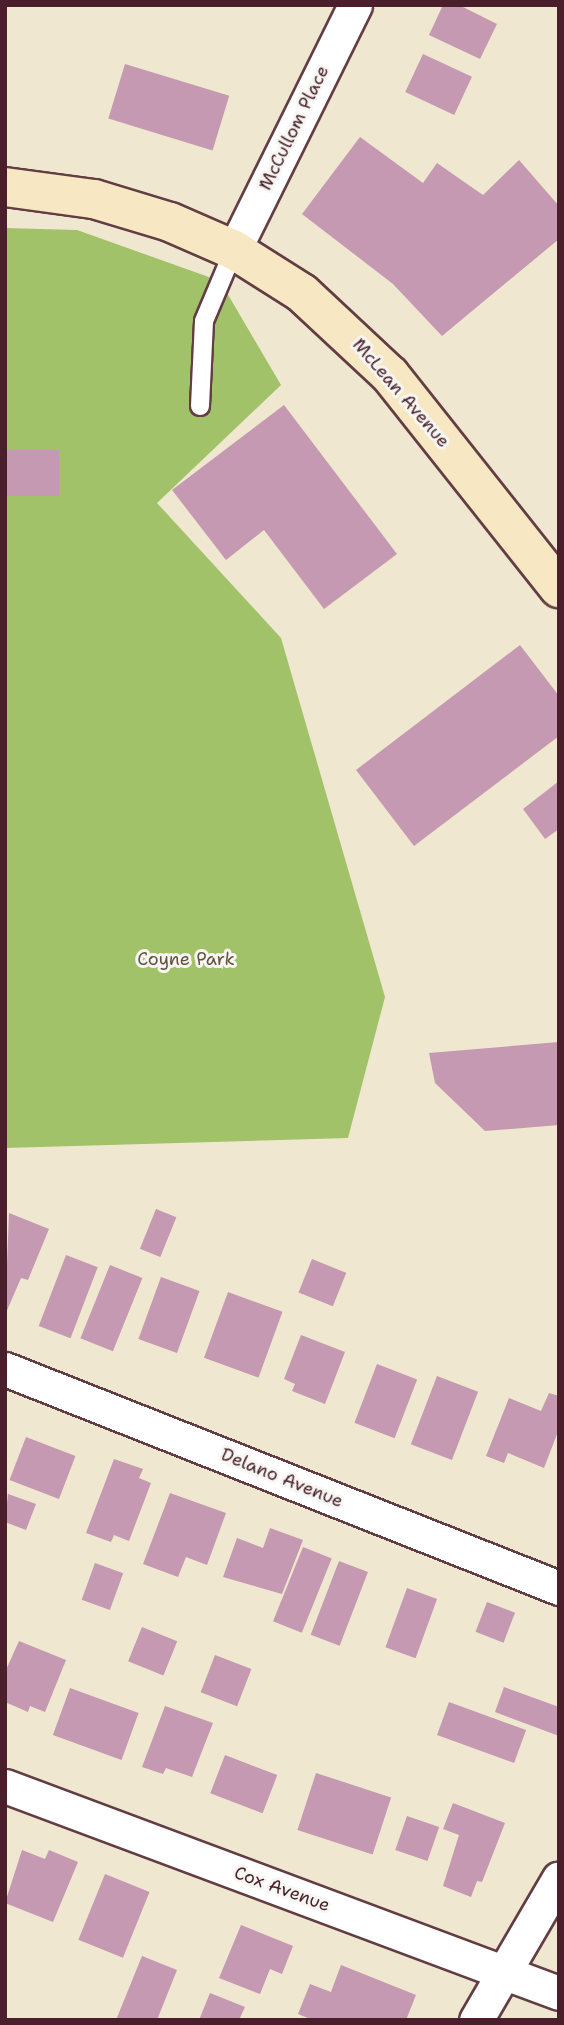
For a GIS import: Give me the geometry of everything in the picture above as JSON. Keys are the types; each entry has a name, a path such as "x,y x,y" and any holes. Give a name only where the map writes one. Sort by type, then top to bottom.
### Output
{"street":[{"name":"McCullom Place","path":"234,250 355,5"},
{"name":"McLean Avenue","path":"5,187 129,208 234,250 302,293 390,375 559,588"},
{"name":"Delano Avenue","path":"5,1369 559,1588"},
{"name":"Cox Avenue","path":"5,1786 559,1993"},
{"path":"476,2020 559,1878"}],"lane":[{"path":"200,406 204,321 234,250"}],"green space":[{"name":"Coyne Park","path":"5,228 77,230 220,281 281,385 157,503 281,638 385,997 348,1138 5,1148"}],"building":[{"path":"443,5 459,5 497,24 480,59 429,35"},
{"path":"423,54 472,77 454,115 405,92"},
{"path":"125,64 229,96 213,150 108,119"},
{"path":"360,137 423,183 437,163 483,195 519,160 559,206 559,239 442,336 393,284 302,214"},
{"path":"284,405 397,554 324,609 264,530 226,560 172,490"},
{"path":"5,450 59,450 59,496 5,496"},
{"path":"520,645 559,696 559,736 414,846 356,770"},
{"path":"559,781 559,829 545,839 523,809"},
{"path":"559,1042 559,1125 485,1131 435,1083 429,1053"},
{"path":"156,1209 176,1217 160,1257 140,1249"},
{"path":"9,1213 49,1229 28,1280 21,1278 5,1315"},
{"path":"66,1255 98,1267 71,1338 39,1326"},
{"path":"312,1259 346,1273 333,1306 299,1292"},
{"path":"110,1265 142,1278 113,1351 80,1338"},
{"path":"161,1277 200,1291 177,1353 138,1339"},
{"path":"228,1292 283,1312 259,1378 204,1358"},
{"path":"301,1335 345,1352 325,1404 292,1391 295,1384 284,1379"},
{"path":"377,1364 417,1379 395,1438 354,1423"},
{"path":"437,1376 478,1392 452,1460 411,1444"},
{"path":"549,1393 559,1396 559,1429 544,1468 508,1453 504,1463 486,1456 509,1398 541,1411"},
{"path":"26,1437 75,1456 59,1499 10,1480"},
{"path":"114,1459 143,1469 139,1478 151,1483 129,1541 114,1535 111,1542 86,1533"},
{"path":"170,1493 226,1513 207,1565 186,1557 178,1577 143,1564"},
{"path":"8,1494 36,1504 26,1530 5,1522"},
{"path":"270,1528 303,1540 282,1594 223,1577 237,1538 263,1548"},
{"path":"303,1547 332,1559 302,1633 273,1621"},
{"path":"339,1561 368,1572 340,1646 311,1635"},
{"path":"95,1563 123,1573 110,1610 82,1600"},
{"path":"407,1588 437,1599 416,1658 385,1647"},
{"path":"487,1602 515,1613 504,1643 476,1632"},
{"path":"142,1627 177,1641 163,1676 128,1661"},
{"path":"19,1641 66,1660 45,1712 30,1706 28,1712 5,1702 5,1672"},
{"path":"215,1655 251,1669 237,1706 201,1692"},
{"path":"504,1687 559,1707 559,1736 495,1712"},
{"path":"70,1688 139,1713 121,1760 53,1735"},
{"path":"449,1702 526,1730 514,1763 437,1735"},
{"path":"165,1706 213,1723 192,1777 166,1768 163,1774 142,1767"},
{"path":"225,1755 277,1775 263,1813 210,1793"},
{"path":"316,1773 391,1797 373,1854 297,1830"},
{"path":"453,1803 505,1823 482,1882 477,1881 471,1897 443,1886 459,1835 443,1829"},
{"path":"407,1816 439,1827 427,1861 395,1850"},
{"path":"22,1850 45,1859 49,1850 78,1862 53,1922 5,1903"},
{"path":"105,1874 150,1892 123,1958 78,1940"},
{"path":"241,1925 293,1946 282,1974 270,1969 260,1994 219,1978"},
{"path":"142,1956 177,1970 157,2020 116,2020"},
{"path":"341,1965 416,1995 406,2020 313,2020 298,2014 310,1984 331,1992"},
{"path":"210,1993 245,2007 239,2020 199,2020"}]}
